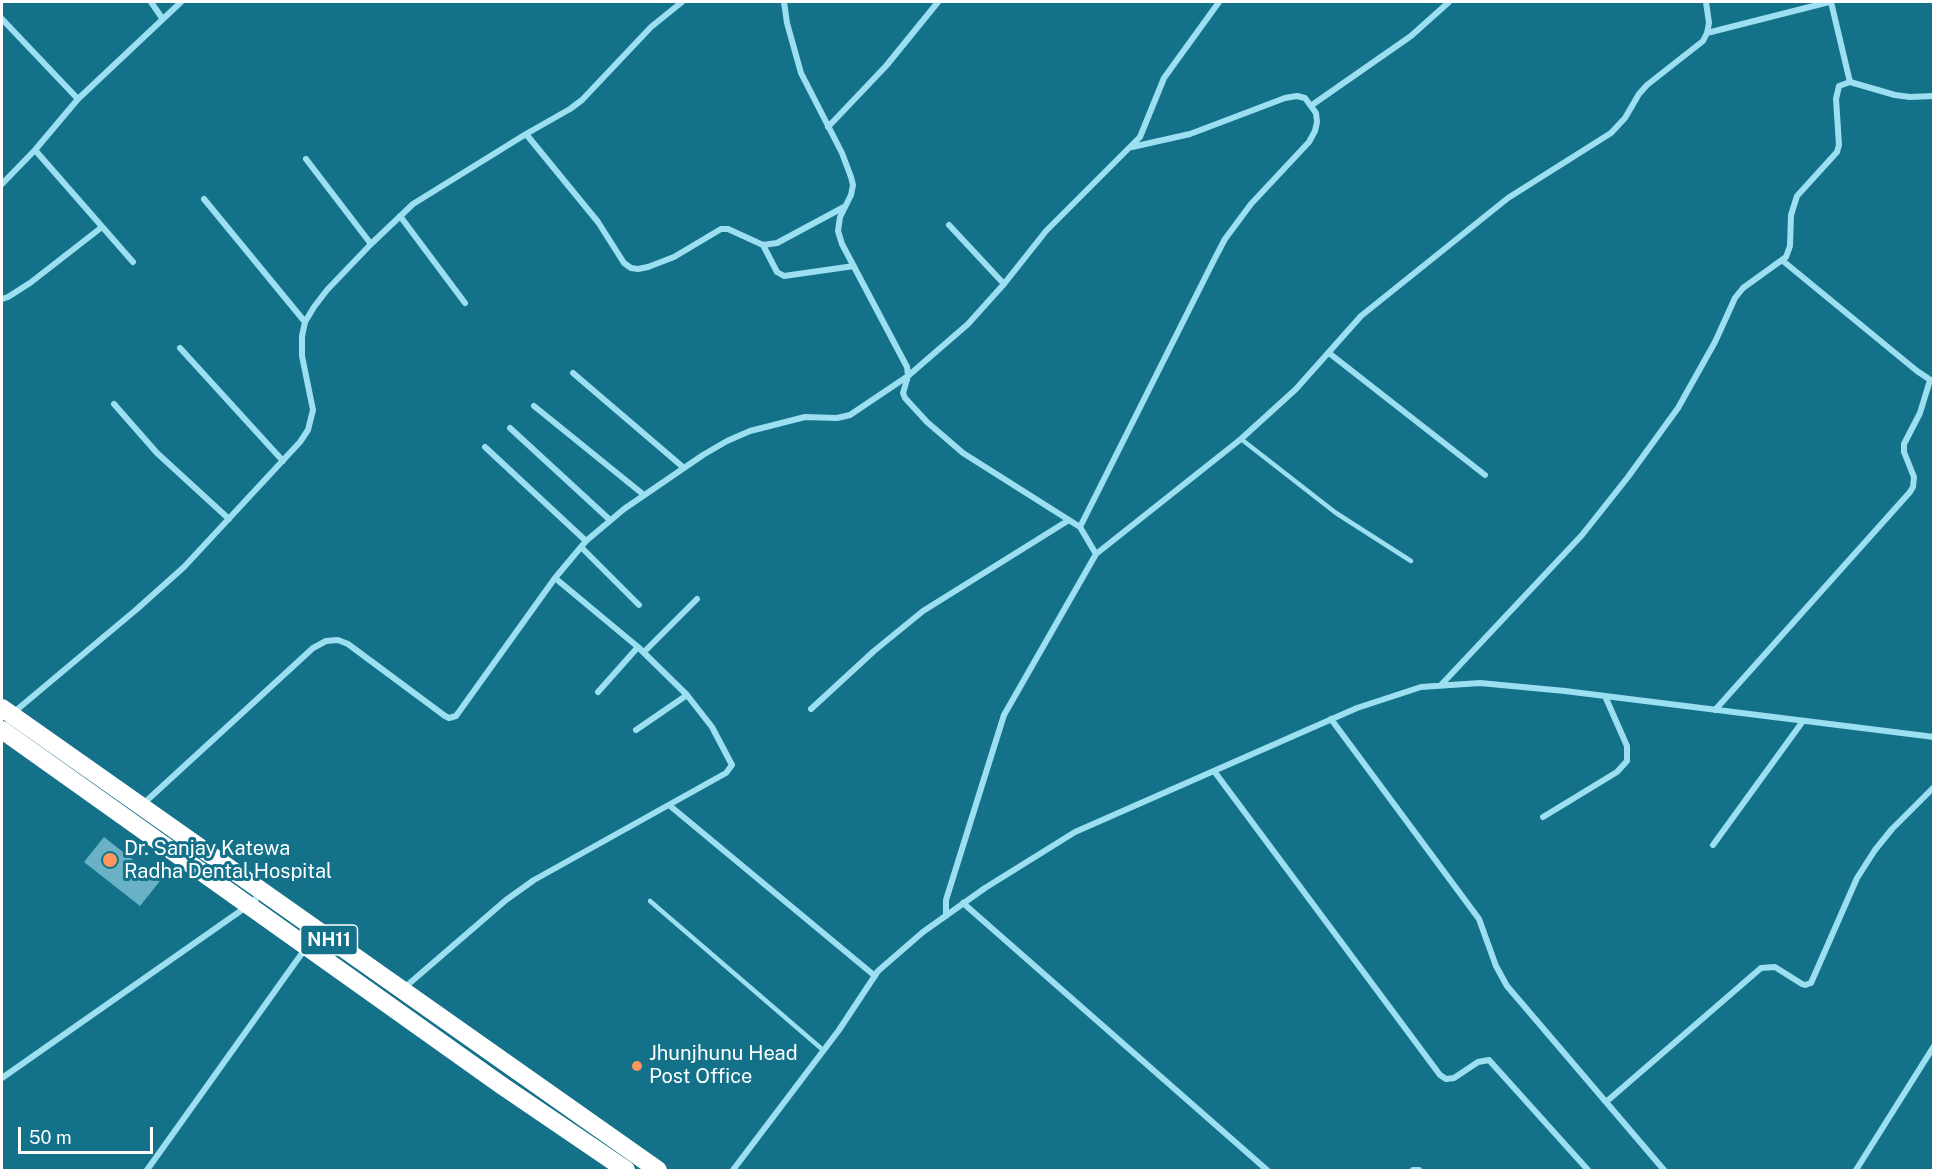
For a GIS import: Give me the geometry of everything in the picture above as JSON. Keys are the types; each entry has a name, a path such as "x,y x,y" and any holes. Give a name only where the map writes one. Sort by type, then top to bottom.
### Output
{"highway":[{"name":"NH11","path":"5,718 141,807 256,899 308,946 501,1085 627,1170"},
{"name":"NH11","path":"5,718 256,899 401,991 658,1170"}],"street":[{"path":"151,2 162,18"},
{"path":"2,184 35,150 78,99 181,2"},
{"path":"5,718 184,567 300,442 308,429 313,410 302,356 302,336 305,322 327,290 400,216 432,191 582,100 651,27 682,2"},
{"path":"785,2 789,31 801,73 842,153 853,185 838,224 838,231 907,367 905,398 945,439 972,459 1080,527 1096,554"},
{"path":"828,127 886,66 938,2"},
{"path":"141,807 313,648 326,641 338,640 348,644 445,716 449,718 456,716 555,578 583,544 610,520 684,468 727,441 750,430 805,417 837,418 850,415 908,376 968,324 1004,284 1046,231 1140,137 1164,78 1219,2"},
{"path":"1312,105 1411,36 1449,2"},
{"path":"946,916 946,900 1004,715 1096,554 1241,439 1296,389 1361,316 1508,198 1611,133 1625,118 1647,85 1694,50 1707,33 1709,23 1706,2"},
{"path":"1707,33 1830,2 1850,82"},
{"path":"2,19 78,99"},
{"path":"1441,685 1582,535 1678,408 1715,342 1735,298 1743,288 1783,261 1789,252 1791,215 1797,196 1834,158 1837,152 1839,145 1836,92 1839,86 1850,82 1910,98 1934,96"},
{"path":"1080,527 1225,239 1251,204 1309,142 1317,122 1312,105 1305,98 1297,96 1285,98 1190,134 1132,147"},
{"path":"526,134 592,214 624,263 631,268 648,267 674,257 720,229 728,229 763,245 777,243 846,206"},
{"path":"35,150 133,262"},
{"path":"306,159 371,244"},
{"path":"204,199 305,322"},
{"path":"400,216 465,303"},
{"path":"949,225 1004,284"},
{"path":"2,299 30,283 102,227"},
{"path":"763,245 777,272 784,276 854,266"},
{"path":"1715,710 1910,492 1914,477 1904,452 1904,444 1920,413 1932,380 1783,261"},
{"path":"180,348 282,461"},
{"path":"1329,353 1485,475"},
{"path":"573,373 684,468"},
{"path":"114,404 157,453 229,519"},
{"path":"534,406 644,495"},
{"path":"510,428 610,520"},
{"path":"485,447 583,544 639,605"},
{"path":"812,709 874,651 923,611 1069,520"},
{"path":"401,991 506,900 534,880 726,773 732,765 712,726 687,695 644,652 555,578"},
{"path":"644,652 697,599"},
{"path":"598,692 638,647"},
{"path":"733,1170 839,1030 878,971 923,932 963,903 1075,832 1356,708 1421,687 1480,683 1605,696 1934,737"},
{"path":"636,730 687,695"},
{"path":"1543,817 1617,772 1627,761 1627,746 1605,696"},
{"path":"1331,719 1479,919 1496,966 1507,986 1664,1170"},
{"path":"1713,845 1803,721"},
{"path":"1214,771 1440,1076 1446,1079 1454,1078 1478,1062 1485,1060 1492,1062 1588,1170"},
{"path":"1606,1102 1761,968 1775,967 1802,984 1811,983 1857,878 1892,829 1934,787"},
{"path":"669,805 875,976"},
{"path":"2,1078 256,899"},
{"path":"963,903 1267,1170"},
{"path":"147,1170 308,946"},
{"path":"1856,1170 1934,1046"},
{"path":"1413,1170 1419,1170"}],"lane":[{"path":"1241,439 1336,513 1411,561"},
{"path":"650,901 823,1050"}],"building":[{"path":"104,837 160,881 140,906 84,862"}],"place":[{"name":"Dr. Sanjay Katewa Radha Dental Hospital","path":"110,860"},
{"name":"Jhunjhunu Head Post Office","path":"637,1066"}]}
